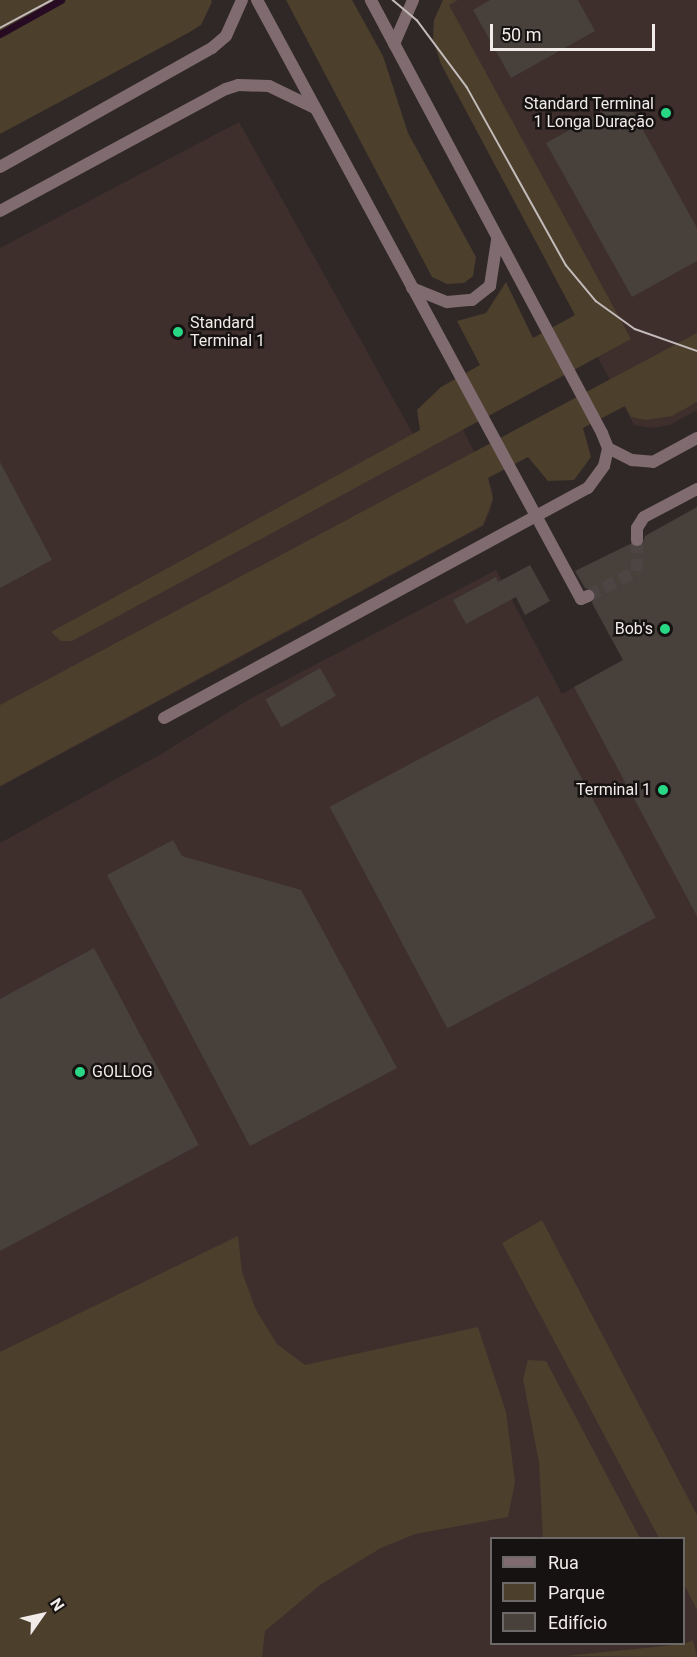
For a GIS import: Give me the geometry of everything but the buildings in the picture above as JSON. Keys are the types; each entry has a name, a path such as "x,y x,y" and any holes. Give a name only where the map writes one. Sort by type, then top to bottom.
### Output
{"street":[{"path":"0,167 212,48 226,36 242,0"},
{"path":"257,0 516,480 585,597"},
{"path":"164,717 588,488 604,466 608,448 602,433 371,0"},
{"path":"394,44 413,0"},
{"path":"0,211 226,89 269,86 315,108"},
{"path":"412,288 447,302 472,300 490,286 497,239"},
{"path":"608,448 632,460 653,462 697,438"},
{"path":"637,540 637,528 644,517 697,489"}],"shaded area":[{"path":"443,0 697,0 697,410 670,425 652,428 634,425 441,64 433,40 434,20"},
{"name":"Standard Terminal 1","path":"239,122 413,434 453,411 488,478 493,493 491,509 483,526 0,787 0,248"},
{"path":"496,570 562,694 697,619 697,1657 0,1657 0,843 163,753 248,700"}],"green space":[{"path":"0,0 211,0 212,2 201,25 0,134"},
{"path":"286,0 352,0 383,56 408,133 476,257 473,276 464,283 447,284 432,277"},
{"path":"443,0 458,0 449,5 631,339 72,641 61,641 51,632 420,430 417,410 441,387 480,365 457,321 486,313 506,282 533,338 575,315 441,64 433,40 434,20"},
{"path":"697,333 697,402 672,416 646,420 631,417 625,406 583,428 591,457 574,480 548,481 528,457 488,478 493,499 483,525 0,786 0,705"},
{"path":"542,1220 697,1515 697,1610 685,1586 685,1537 658,1537 502,1243"},
{"path":"238,1236 242,1272 256,1310 277,1344 305,1365 478,1327 506,1412 515,1482 508,1517 415,1534 381,1548 320,1585 265,1631 262,1657 0,1657 0,1352"},
{"path":"528,1360 546,1361 639,1537 543,1537 539,1462 523,1379"},
{"path":"693,1640 697,1657 566,1656 685,1645"}],"waterway":[{"path":"0,34 61,0"}],"tunnel":[{"path":"588,596 637,571 637,540"}],"tram line":[{"path":"0,28 52,0"},
{"path":"393,0 417,20 467,87 566,265 596,301 635,329 697,351"}],"place":[{"name":"Standard Terminal 1 Longa Duração","path":"666,113"},
{"name":"Standard Terminal 1","path":"178,332"},
{"name":"Bob's","path":"665,629"},
{"name":"Terminal 1","path":"663,790"},
{"name":"GOLLOG","path":"80,1072"}]}
